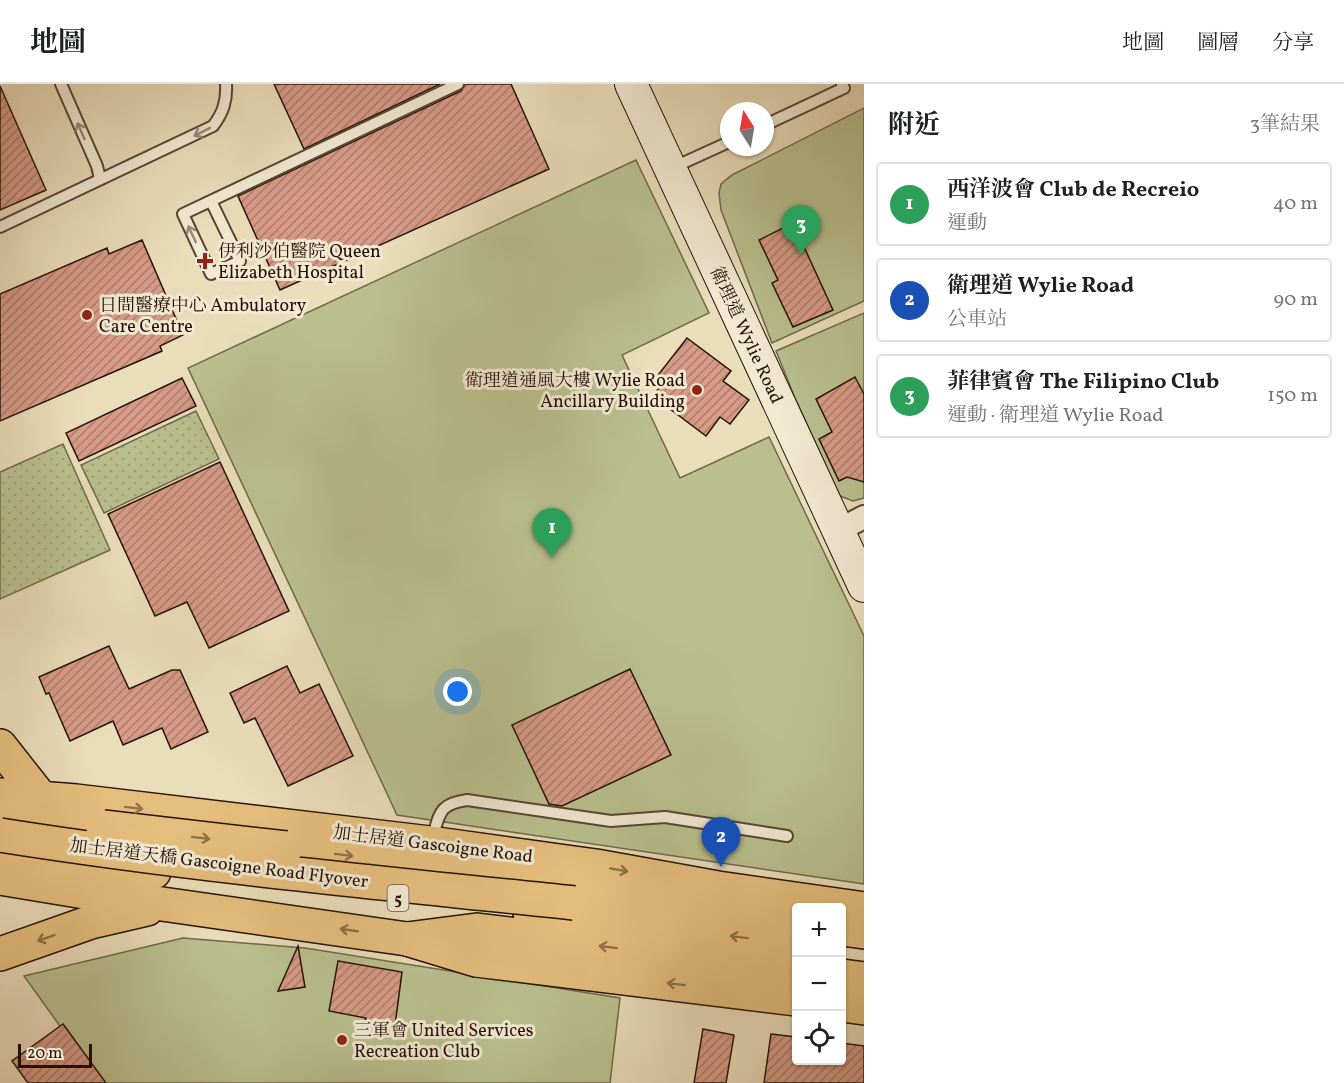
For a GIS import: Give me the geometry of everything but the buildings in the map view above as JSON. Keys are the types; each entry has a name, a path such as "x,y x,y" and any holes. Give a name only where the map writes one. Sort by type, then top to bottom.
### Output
{"main road":[{"path":"0,746 41,798"},
{"name":"加士居道 Gascoigne Road","path":"0,795 430,843 596,866 718,888 864,909"},
{"path":"0,811 80,825 577,881 610,897"},
{"name":"加士居道天橋 Gascoigne Road Flyover","path":"0,835 165,858 526,898 574,903 610,897 792,921"},
{"name":"加士居道天橋 Gascoigne Road Flyover","path":"0,855 308,887 792,945"},
{"path":"0,878 127,899 407,939 476,960 792,999"},
{"path":"0,954 91,922 172,904"},
{"path":"407,939 477,930 783,969"},
{"path":"846,930 864,932"},
{"path":"846,952 864,954"},
{"path":"846,977 864,979"},
{"path":"846,1006 864,1008"}],"street":[{"name":"衛理道 Wylie Road","path":"631,84 670,168 851,524 864,586"}],"lane":[{"path":"61,84 97,165 100,179"},
{"path":"0,226 213,126 225,104 226,84"},
{"path":"211,201 240,261 211,274 183,214 458,84"},
{"path":"774,121 844,88 842,84"},
{"path":"670,168 720,146"},
{"path":"430,843 441,810 451,802 467,800 611,821 665,817 787,836"}],"green space":[{"path":"864,108 864,301 772,343 721,210 719,193 721,184 732,175 769,156 774,156 774,154"},
{"path":"636,160 709,313 622,355 680,478 769,437 864,636 864,884 397,815 188,368"},
{"path":"864,313 864,498 853,501 840,496 776,351"},
{"path":"196,411 219,459 104,513 81,465"},
{"path":"63,444 110,550 0,599 0,472"},
{"name":"三軍會 United Services Recreation Club","path":"183,938 305,948 620,998 610,1083 101,1083 24,976"}],"place":[{"name":"菲律賓會 The Filipino Club","path":"801,255"},
{"name":"伊利沙伯醫院 Queen Elizabeth Hospital","path":"205,261"},
{"name":"日間醫療中心 Ambulatory Care Centre","path":"87,315"},
{"name":"衛理道通風大樓 Wylie Road Ancillary Building","path":"697,390"},
{"name":"西洋波會 Club de Recreio","path":"552,558"},
{"name":"衛理道 Wylie Road","path":"721,867"},
{"name":"三軍會 United Services Recreation Club","path":"342,1040"}]}
